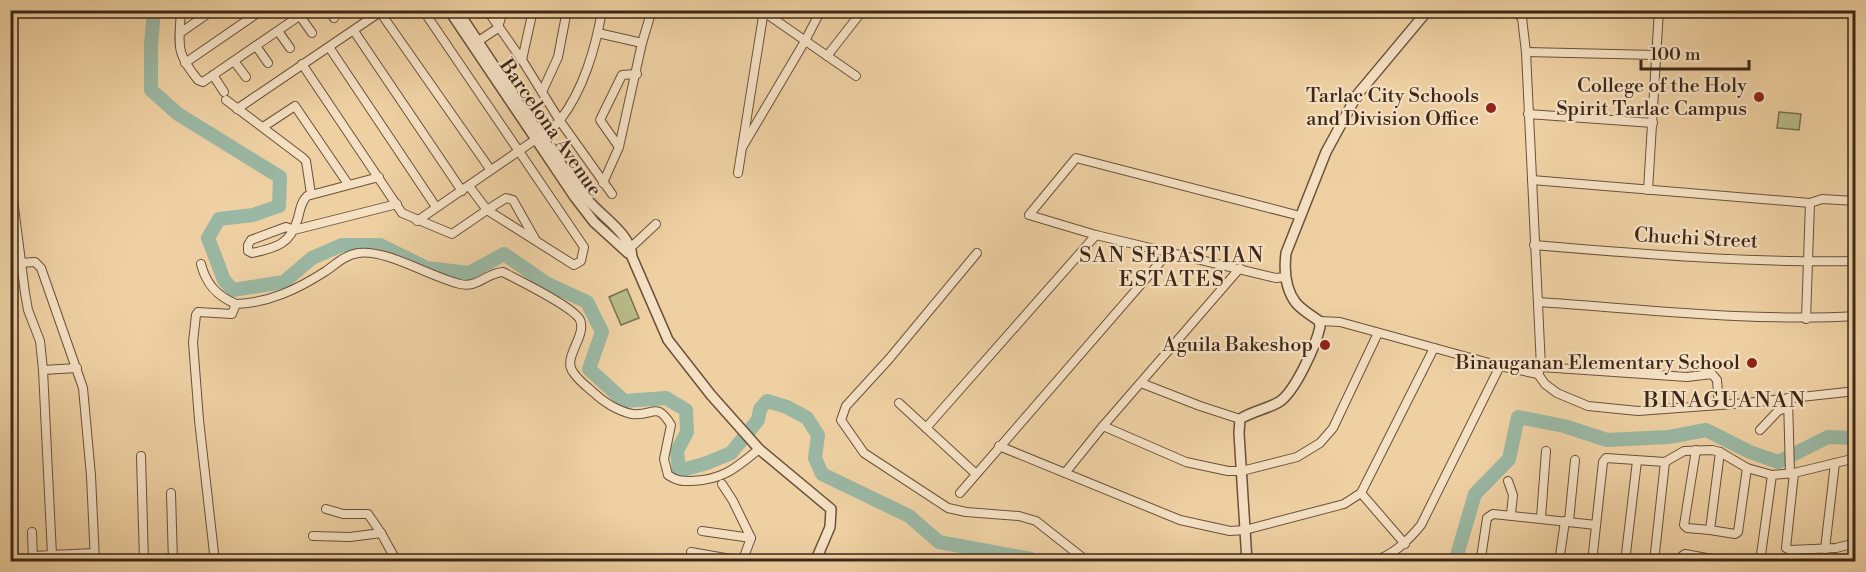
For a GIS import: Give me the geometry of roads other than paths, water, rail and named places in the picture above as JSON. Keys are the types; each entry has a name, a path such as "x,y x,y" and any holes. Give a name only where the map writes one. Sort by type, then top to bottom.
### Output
{"street":[{"path":"181,10 179,46 185,63 201,82 308,10"},
{"path":"180,33 213,10"},
{"path":"185,63 262,10"},
{"path":"329,10 334,18"},
{"path":"354,31 465,189 487,210 574,265 581,261 584,247 423,10"},
{"name":"Barcelona Avenue","path":"449,10 475,43 594,222 614,233 630,252 668,340 711,395 758,447 831,509 830,526 815,561"},
{"name":"Barcelona Avenue","path":"458,10 475,43"},
{"path":"487,10 560,121 612,194"},
{"path":"475,43 498,28 503,10"},
{"path":"522,60 533,10"},
{"path":"542,92 558,57 567,10"},
{"path":"417,221 539,138 560,121 591,61 602,10"},
{"path":"741,149 821,10"},
{"path":"827,56 862,10"},
{"path":"1428,10 1357,95 1326,152 1286,253 1286,277 1297,304 1319,321 1340,322 1500,366 1539,371 1687,377 1712,374 1717,380 1719,405"},
{"path":"1514,10 1522,18 1526,52 1538,302 1539,371 1545,384 1557,393 1588,406 1638,411 1856,390"},
{"path":"1522,18 1529,10"},
{"path":"1648,190 1659,10"},
{"path":"237,109 382,11 490,170"},
{"path":"603,183 619,147 637,74 648,11"},
{"path":"738,173 764,11 856,76"},
{"path":"300,16 312,33"},
{"path":"278,31 290,48"},
{"path":"598,33 642,43"},
{"path":"256,46 268,63"},
{"path":"329,47 436,207"},
{"path":"1526,52 1657,55"},
{"path":"234,61 246,77"},
{"path":"302,64 402,213 452,234 506,198 513,200 536,240"},
{"path":"619,147 600,120 622,75 637,74"},
{"path":"213,75 225,96 237,109 306,161 311,194"},
{"path":"263,127 295,106 348,184"},
{"path":"1528,114 1653,123"},
{"path":"1286,277 1276,278 1096,235 1029,215 1076,158 1300,216"},
{"path":"10,176 28,310 40,341 52,555"},
{"path":"379,177 311,194 303,199 294,230 290,236 275,248 252,253 248,250 251,240 286,227 294,230 397,204"},
{"path":"1532,180 1810,203 1822,199 1856,201"},
{"path":"1806,319 1810,203"},
{"path":"630,252 656,224"},
{"path":"926,428 1096,235"},
{"name":"Chuchi Street","path":"1534,245 1655,255 1809,262 1856,261"},
{"path":"976,252 889,358 846,406 841,420 864,453 948,508 966,512 1019,516 1036,521 1088,561"},
{"path":"960,493 1169,252"},
{"path":"201,264 210,286 225,299 236,304 257,304 288,293 347,256 360,253 381,255 460,284 475,285 495,272 503,272 550,297 579,317 580,334 570,364 572,371 597,396 622,412 636,414 656,411 664,414 671,425 664,459 668,475 677,481 709,480 733,470 758,447"},
{"path":"20,263 35,262 41,268 83,388 95,557 52,555 33,559 32,532"},
{"path":"1065,473 1240,268"},
{"path":"1538,302 1765,318 1806,319 1856,316"},
{"path":"215,561 198,420 193,337 195,315 198,312 232,314 236,304"},
{"path":"1240,419 1251,412 1281,401 1298,378 1318,334 1319,321"},
{"path":"1103,426 1186,462 1228,471 1242,471 1297,457 1320,443 1333,428 1378,333"},
{"path":"999,446 1180,520 1230,531 1245,530 1344,504 1361,493 1434,348"},
{"path":"1372,561 1382,559 1406,543 1421,525 1500,366"},
{"path":"43,370 77,368"},
{"path":"1141,383 1240,419"},
{"path":"1788,398 1789,450 1792,471 1785,547 1790,550 1825,549 1856,543"},
{"path":"899,403 976,474"},
{"path":"1760,430 1778,411 1788,407"},
{"path":"1240,419 1247,561"},
{"path":"1696,450 1684,525 1687,528 1735,534 1738,532 1748,468"},
{"path":"1592,561 1603,462 1606,458 1665,462 1677,453 1696,450 1720,452 1748,468 1772,475 1856,458"},
{"path":"1541,518 1546,451"},
{"path":"1710,530 1720,452"},
{"path":"141,456 144,561"},
{"path":"1559,561 1575,460"},
{"path":"1625,561 1637,461"},
{"path":"1654,561 1665,462"},
{"path":"1825,549 1835,463"},
{"path":"1760,561 1772,475"},
{"path":"1508,481 1513,495 1511,514"},
{"path":"692,552 742,561 751,538 722,484"},
{"path":"171,493 173,561"},
{"path":"1361,493 1406,543"},
{"path":"326,509 343,514 368,514 397,561"},
{"path":"1481,558 1487,519 1494,514 1511,514 1596,525"},
{"path":"702,531 751,538"},
{"path":"313,536 350,537 381,533"},
{"path":"1682,561 1682,556 1685,554 1728,561"}],"waterway":[{"path":"154,10 151,90 178,114 280,177 279,206 253,215 219,219 208,238 224,280 233,290 284,282 312,258 342,245 380,245 427,268 469,273 504,254 546,283 587,302 602,332 589,369 624,401 666,398 686,410 687,432 677,451 679,471 731,453 758,420 760,409 767,401 787,407 807,418 818,435 815,458 822,474 909,516 939,542 1031,559 1034,562"},
{"path":"1455,562 1475,494 1509,459 1518,417 1564,426 1607,440 1669,437 1706,430 1750,452 1778,462 1828,437 1856,438"}],"place":[{"name":"College of the Holy Spirit Tarlac Campus","path":"1759,97"},
{"name":"Tarlac City Schools and Division Office","path":"1491,108"},
{"name":"Aguila Bakeshop","path":"1325,345"},
{"name":"Binauganan Elementary School","path":"1752,363"}],"district":[{"name":"SAN SEBASTIAN ESTATES","path":"1172,268"},
{"name":"BINAGUANAN","path":"1725,400"}]}
